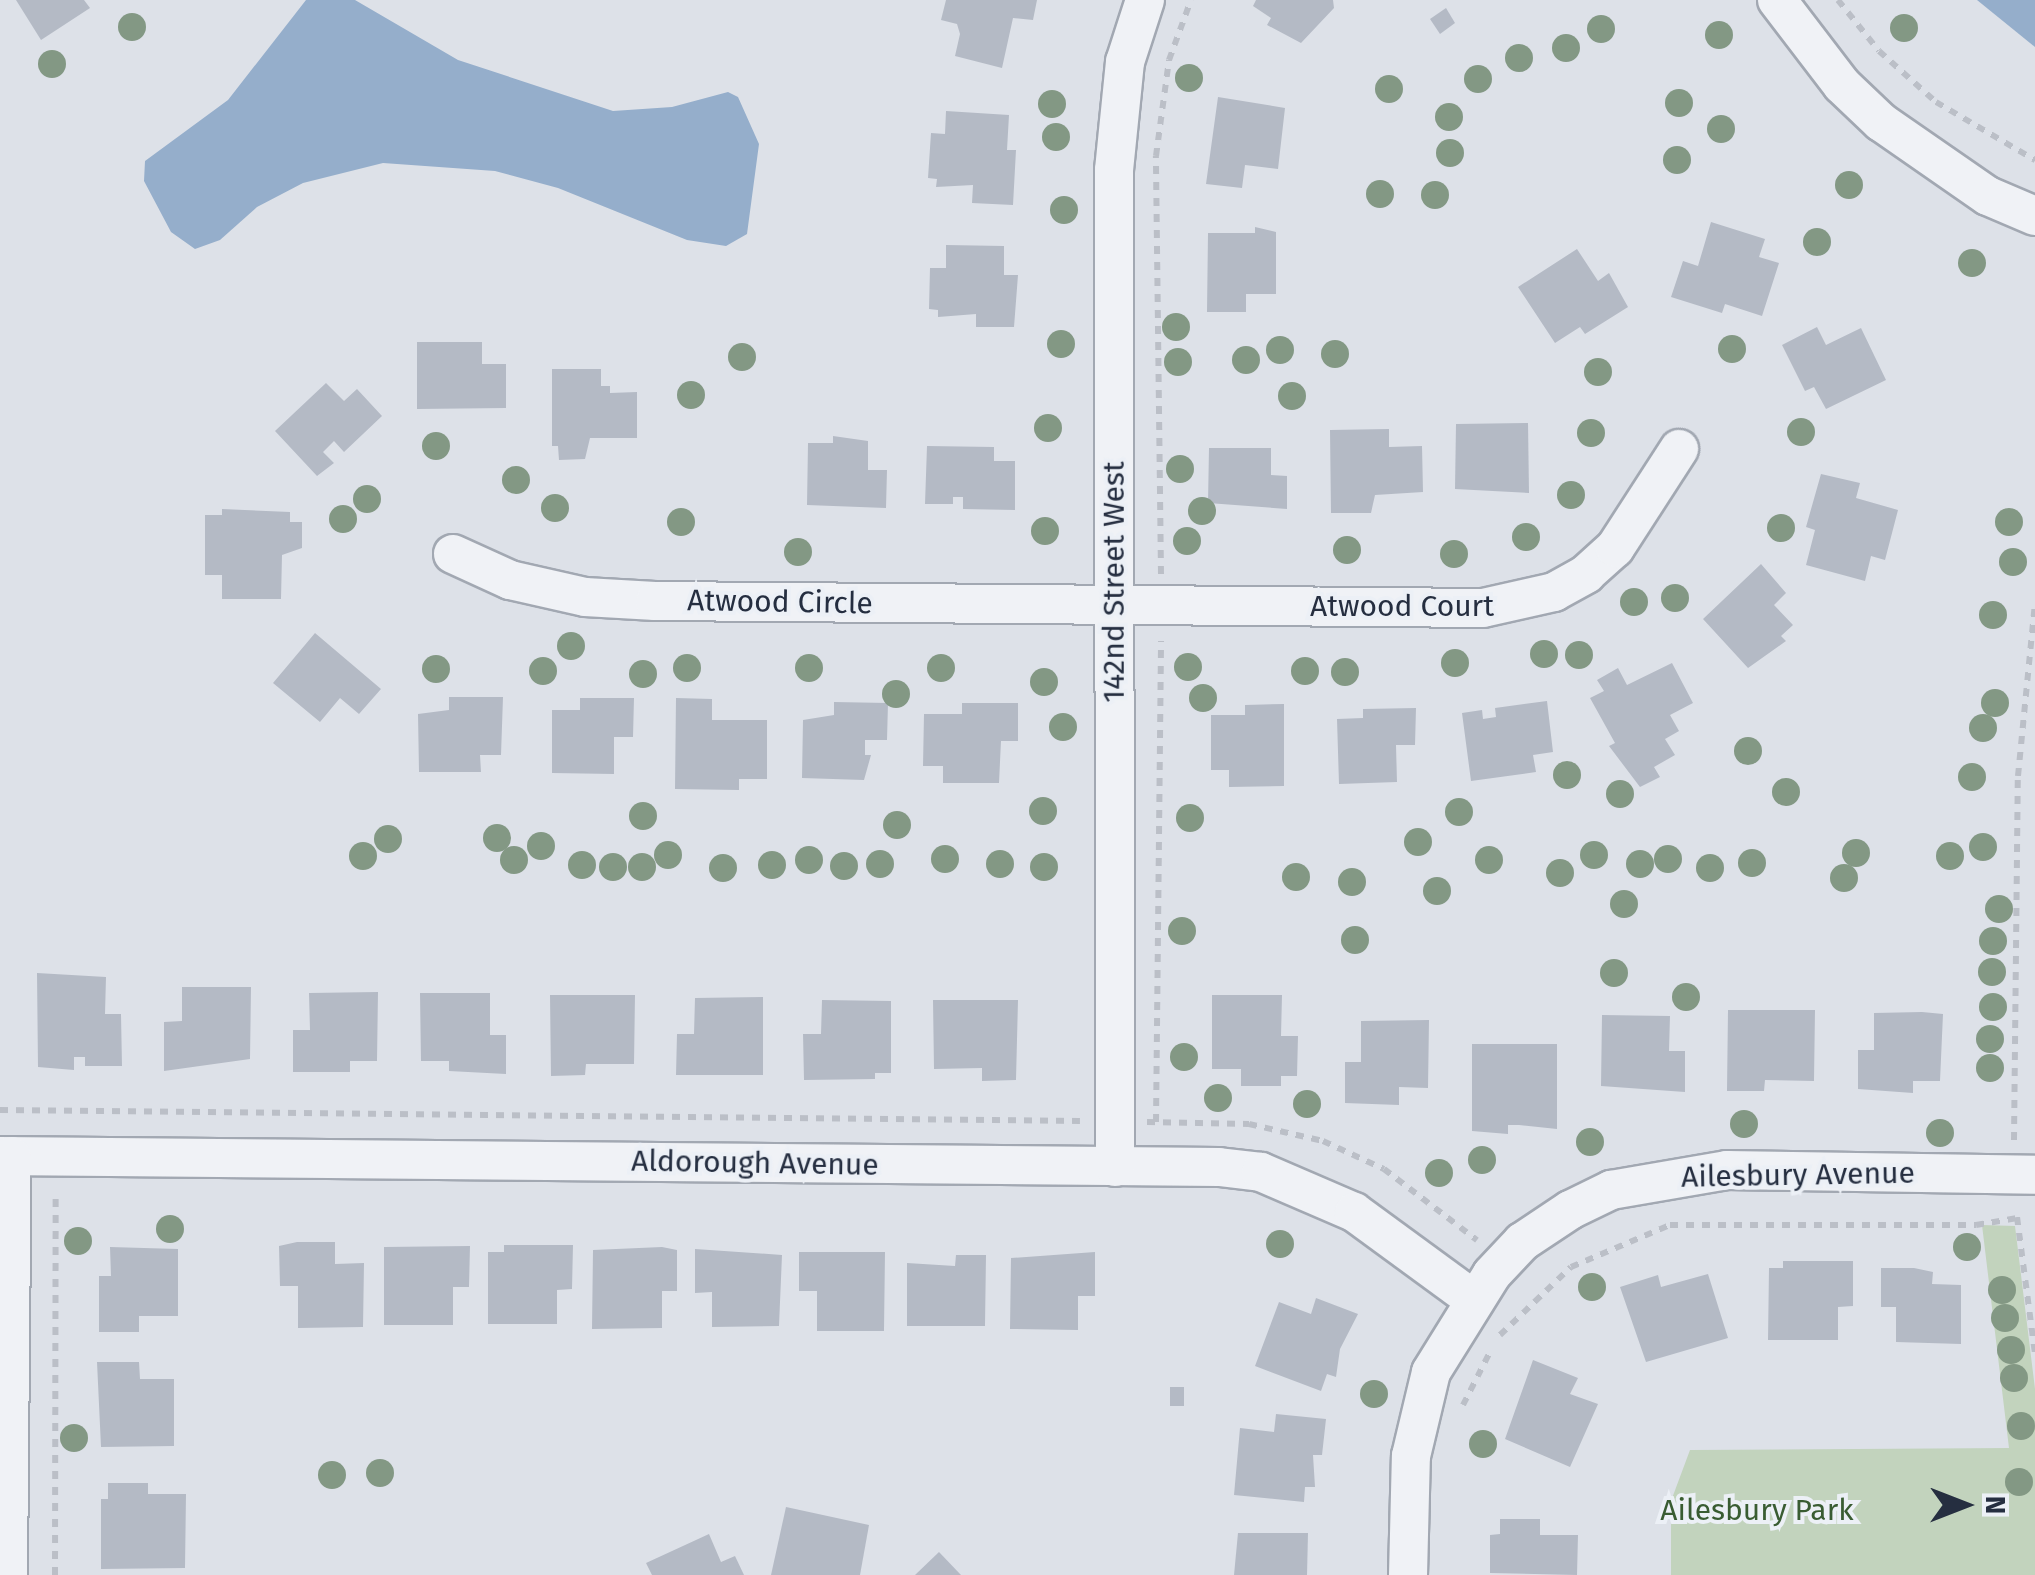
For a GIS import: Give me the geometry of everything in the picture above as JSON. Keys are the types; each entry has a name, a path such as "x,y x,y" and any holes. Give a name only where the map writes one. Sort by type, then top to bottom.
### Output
{"street":[{"name":"142nd Street West","path":"1115,1167 1115,155 1125,62 1145,0"},
{"path":"1777,0 1842,85 1881,122 1988,196 2035,216"},
{"name":"Atwood Court","path":"1114,605 1520,603 1586,574 1614,548 1679,449"},
{"name":"Atwood Circle","path":"453,554 510,580 584,597 1114,605"},
{"path":"6,1156 8,1575"},
{"name":"Aldorough Avenue","path":"6,1156 1233,1169 1308,1188 1382,1230 1474,1298"},
{"name":"Ailesbury Avenue","path":"1408,1575 1411,1456 1431,1372 1474,1298 1522,1242 1570,1210 1611,1190 1670,1176 1727,1170 2026,1175"}],"path":[{"path":"1156,1122 1161,605 1156,156 1169,60 1191,0"},
{"path":"1838,0 1879,51 1936,102 2035,160"},
{"path":"2035,602 2018,776 2026,1175 2017,1218 2035,1354"},
{"path":"55,1575 57,1110"},
{"path":"1458,1423 1486,1358 1534,1296 1572,1266 1630,1238 1712,1221 1976,1224 2017,1218"}],"green space":[{"name":"Ailesbury Park","path":"1982,1225 2015,1226 2035,1389 2035,1575 1671,1575 1671,1501 1690,1450 2009,1448"}],"water":[{"path":"306,0 355,0 458,60 613,111 672,107 728,92 738,97 759,144 747,234 726,246 687,240 558,188 495,171 383,163 303,183 257,207 220,240 195,249 171,232 144,181 145,161 228,100"},
{"path":"1977,0 2035,0 2035,47"}],"building":[{"path":"16,0 84,0 90,8 41,40"},
{"path":"946,0 1037,0 1033,20 1013,18 1002,68 955,56 960,34 957,24 941,20"},
{"path":"1256,0 1333,0 1334,8 1301,43 1267,25 1271,18 1253,6"},
{"path":"1446,8 1455,23 1440,34 1430,19"},
{"path":"1218,97 1285,108 1278,169 1245,165 1242,188 1206,184"},
{"path":"946,111 1009,115 1007,150 1016,150 1013,205 972,203 973,185 936,187 937,179 928,178 931,133 945,134"},
{"path":"1711,222 1765,239 1759,257 1779,263 1762,316 1725,304 1722,313 1671,297 1683,261 1698,266"},
{"path":"1255,227 1276,232 1276,294 1246,294 1246,312 1207,312 1208,233 1255,233"},
{"path":"946,245 1004,246 1004,275 1018,275 1014,327 976,327 976,314 938,317 938,310 929,309 930,268 946,268"},
{"path":"1577,249 1598,281 1609,273 1628,307 1585,334 1580,327 1555,343 1518,287"},
{"path":"1817,327 1826,345 1861,328 1886,380 1826,409 1814,387 1805,391 1782,345"},
{"path":"417,342 482,342 482,364 506,364 506,408 417,409"},
{"path":"552,369 601,369 601,386 610,386 610,393 637,392 637,438 590,438 585,459 559,460 558,446 552,446"},
{"path":"326,383 344,401 357,389 382,416 344,452 334,441 323,452 334,463 317,476 275,431"},
{"path":"1528,423 1529,493 1455,489 1456,424"},
{"path":"1389,429 1389,447 1422,446 1423,492 1375,495 1371,513 1331,513 1330,430"},
{"path":"833,436 868,441 868,470 887,470 886,508 807,505 808,443 833,443"},
{"path":"927,446 994,447 994,461 1015,461 1015,510 963,509 963,497 953,497 953,504 925,504"},
{"path":"1209,448 1271,448 1271,475 1287,476 1287,509 1208,503"},
{"path":"1821,474 1860,483 1856,498 1898,510 1885,560 1871,556 1865,581 1806,565 1815,530 1806,527"},
{"path":"222,509 290,512 290,522 302,522 302,548 282,555 281,599 222,599 222,575 205,575 205,515 222,515"},
{"path":"1761,564 1786,593 1774,605 1793,625 1781,636 1786,641 1748,668 1703,619"},
{"path":"315,633 381,689 359,714 340,698 320,722 273,683"},
{"path":"1672,663 1693,703 1670,715 1679,731 1665,739 1675,755 1654,767 1660,777 1640,787 1609,746 1615,743 1590,698 1604,691 1597,680 1618,668 1627,685"},
{"path":"449,697 503,697 501,755 480,755 481,772 419,772 418,714 449,710"},
{"path":"580,698 634,698 633,737 614,737 614,774 552,773 552,710 580,710"},
{"path":"676,698 712,699 712,720 767,720 767,779 739,779 739,790 675,789"},
{"path":"1547,701 1553,752 1533,755 1536,772 1471,781 1462,713 1482,710 1483,719 1496,717 1495,708"},
{"path":"834,702 888,703 887,740 865,740 865,755 871,755 864,780 802,778 803,720 834,715"},
{"path":"962,703 1018,703 1018,741 1001,741 999,783 943,783 943,766 923,766 924,714 962,714"},
{"path":"1284,704 1284,786 1229,787 1229,770 1211,770 1211,715 1245,715 1245,705"},
{"path":"1416,708 1415,745 1396,745 1397,782 1339,784 1337,719 1363,718 1363,709"},
{"path":"37,973 106,977 105,1014 121,1014 122,1066 85,1066 85,1057 74,1057 74,1070 38,1067"},
{"path":"182,987 251,987 250,1059 164,1071 164,1022 182,1021"},
{"path":"378,992 377,1061 350,1061 350,1072 293,1072 293,1030 310,1030 309,993"},
{"path":"420,993 490,993 490,1035 506,1035 506,1074 449,1071 449,1061 421,1061"},
{"path":"550,995 635,995 634,1064 586,1064 585,1075 551,1076"},
{"path":"1212,995 1282,995 1281,1036 1298,1036 1297,1076 1281,1076 1281,1086 1241,1086 1241,1069 1212,1069"},
{"path":"763,997 763,1075 676,1075 677,1034 694,1034 695,998"},
{"path":"822,1000 891,1001 891,1073 875,1073 875,1079 804,1080 803,1034 821,1034"},
{"path":"933,1000 1018,1000 1016,1080 982,1081 982,1068 934,1069"},
{"path":"1728,1010 1815,1010 1814,1081 1765,1080 1764,1091 1727,1091"},
{"path":"1874,1013 1943,1014 1940,1081 1913,1081 1913,1093 1858,1089 1858,1050 1874,1050"},
{"path":"1602,1015 1670,1016 1669,1051 1685,1051 1685,1092 1601,1086"},
{"path":"1429,1020 1428,1088 1399,1087 1399,1105 1345,1103 1345,1062 1361,1062 1361,1021"},
{"path":"1472,1044 1557,1044 1557,1129 1508,1125 1508,1134 1472,1131"},
{"path":"335,1242 335,1264 364,1263 363,1327 298,1328 298,1286 280,1286 279,1246"},
{"path":"504,1245 573,1245 572,1289 557,1290 557,1324 488,1324 488,1252 504,1252"},
{"path":"470,1246 469,1287 453,1287 453,1325 384,1325 384,1247"},
{"path":"110,1247 178,1249 178,1316 139,1316 139,1332 99,1332 99,1276 111,1276"},
{"path":"695,1249 782,1255 779,1326 712,1327 712,1292 695,1293"},
{"path":"593,1250 677,1250 677,1291 662,1291 662,1328 592,1329"},
{"path":"799,1252 885,1252 884,1331 817,1331 817,1291 799,1291"},
{"path":"1095,1252 1095,1296 1078,1296 1078,1330 1010,1329 1011,1258"},
{"path":"956,1255 986,1255 985,1326 907,1326 907,1263 955,1266"},
{"path":"1783,1261 1853,1261 1853,1306 1838,1307 1838,1340 1768,1340 1769,1268 1783,1268"},
{"path":"1881,1268 1933,1272 1932,1284 1961,1285 1961,1344 1896,1342 1896,1307 1881,1307"},
{"path":"1708,1274 1728,1338 1646,1362 1620,1287 1658,1275 1661,1287"},
{"path":"1316,1298 1358,1314 1340,1349 1336,1377 1327,1374 1321,1391 1255,1366 1279,1302 1311,1314"},
{"path":"1533,1360 1578,1378 1570,1394 1598,1404 1570,1467 1505,1439"},
{"path":"97,1362 139,1362 140,1379 174,1379 174,1446 101,1447"},
{"path":"1170,1387 1184,1387 1184,1406 1170,1406"},
{"path":"1276,1414 1326,1419 1322,1455 1313,1455 1315,1487 1305,1487 1304,1502 1234,1495 1240,1428 1274,1432"},
{"path":"108,1483 148,1483 148,1494 186,1494 185,1568 101,1569 101,1499 108,1499"},
{"path":"786,1507 869,1525 860,1575 771,1575"},
{"path":"1500,1519 1540,1519 1540,1535 1578,1535 1577,1575 1490,1573 1490,1535 1500,1534"},
{"path":"1238,1533 1308,1533 1307,1575 1234,1575"},
{"path":"709,1534 721,1562 735,1556 744,1575 652,1575 646,1563"},
{"path":"939,1552 961,1575 915,1575"}]}
